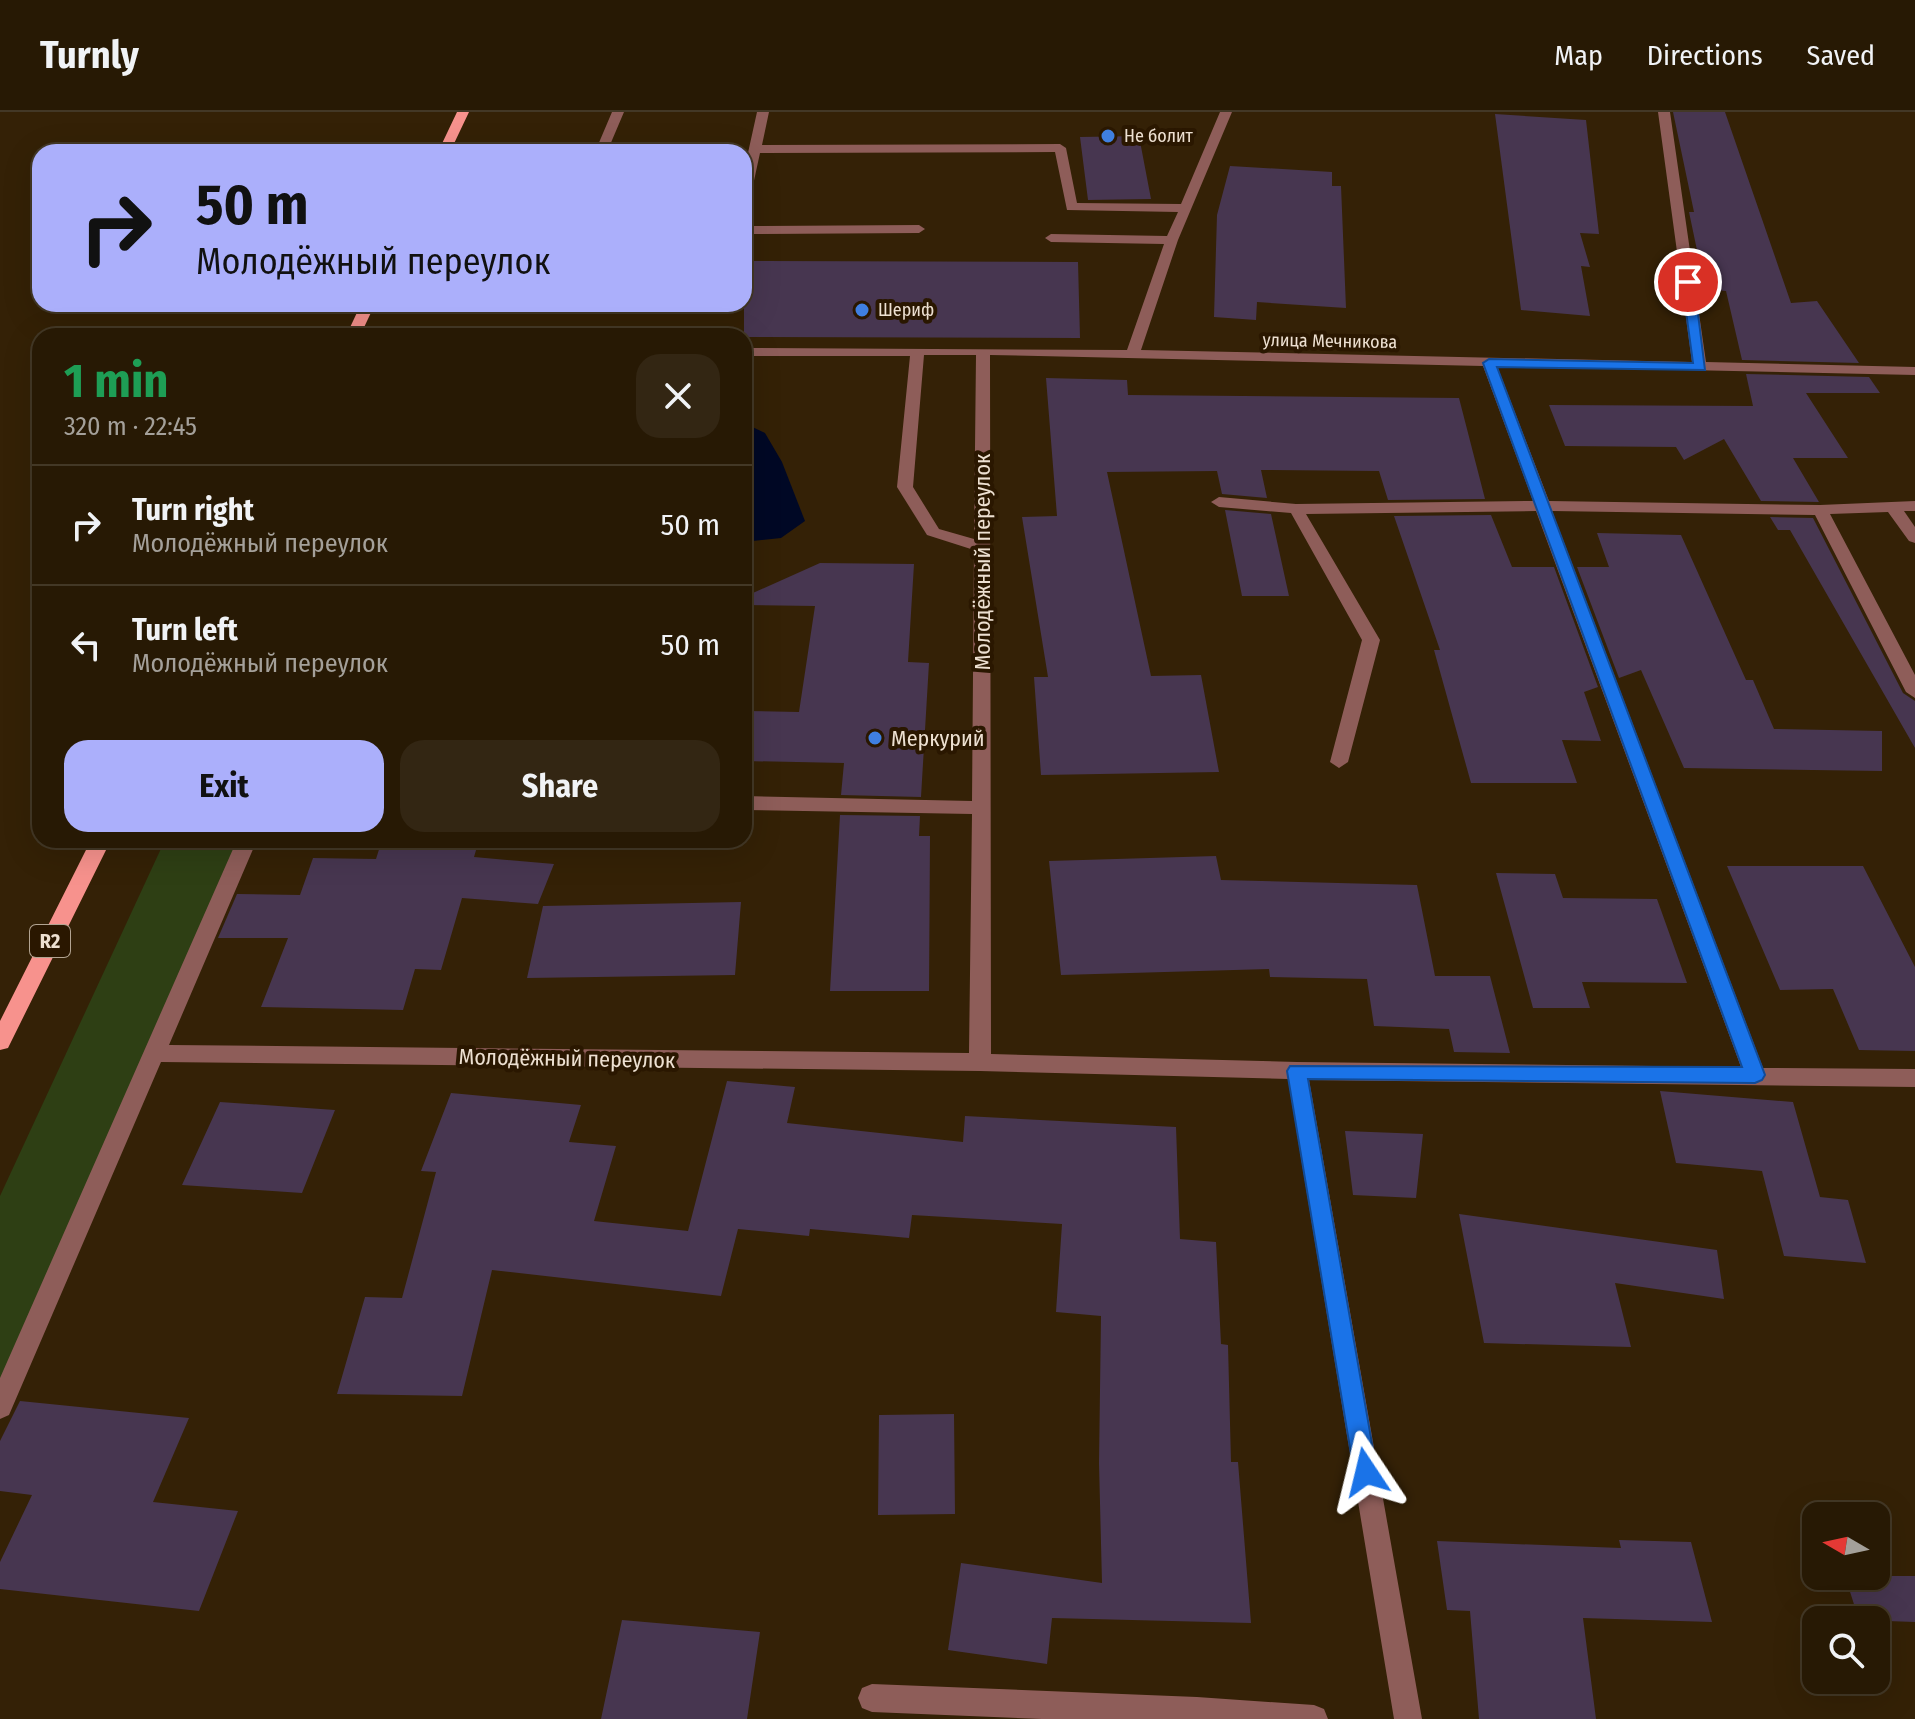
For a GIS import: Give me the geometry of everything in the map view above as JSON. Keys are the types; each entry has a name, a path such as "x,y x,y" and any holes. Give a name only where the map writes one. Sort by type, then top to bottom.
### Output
{"main road":[{"path":"448,144 463,112"},
{"name":"R2","path":"0,1042 97,848"}],"street":[{"path":"604,144 618,112"},
{"path":"752,163 763,112"},
{"path":"1133,354 1172,240 1226,112"},
{"path":"1664,112 1700,367"},
{"path":"755,149 1060,148 1071,207 1187,208"},
{"path":"752,230 919,229"},
{"path":"1051,238 1172,240"},
{"path":"917,351 905,487 933,532 982,547"},
{"name":"улица Мечникова","path":"752,352 983,351 1915,371"},
{"name":"Молодёжный переулок","path":"980,1062 983,351"},
{"path":"1489,363 1755,1075"},
{"path":"1219,502 1296,509 1541,506 1820,510 1915,506"},
{"path":"1892,506 1915,538"},
{"path":"1296,509 1371,640 1339,762"},
{"path":"1820,510 1915,692"},
{"path":"752,803 982,808"},
{"path":"0,1407 244,848"},
{"name":"Молодёжный переулок","path":"155,1053 980,1062 1297,1071 1915,1078"},
{"path":"1297,1071 1408,1719"},
{"path":"872,1698 1197,1711 1314,1719"}],"green space":[{"path":"161,848 244,848 0,1407 0,1196"}],"water":[{"path":"752,427 765,433 782,462 805,521 781,538 752,541"}],"building":[{"path":"1673,112 1725,112 1791,303 1817,301 1859,363 1742,360 1726,291 1712,290 1704,255 1698,255 1689,212 1694,212"},
{"path":"1495,114 1586,120 1599,234 1580,233 1590,267 1581,266 1590,316 1521,310"},
{"path":"1139,136 1151,199 1088,200 1080,137"},
{"path":"1230,166 1332,172 1332,186 1341,186 1346,308 1257,302 1256,320 1214,317 1217,215"},
{"path":"752,261 1078,262 1080,338 752,337 752,328 744,328 744,312 752,312"},
{"path":"1746,374 1869,377 1880,393 1806,393 1848,458 1793,458 1819,502 1761,501 1724,439 1684,460 1676,447 1565,446 1549,405 1753,406"},
{"path":"1046,378 1127,380 1128,395 1459,398 1485,499 1388,500 1379,471 1261,470 1267,498 1222,494 1217,471 1107,472 1151,676 1201,675 1219,772 1041,775 1034,677 1048,677 1022,517 1057,516"},
{"path":"1225,510 1271,514 1289,596 1242,596"},
{"path":"1491,515 1512,567 1554,567 1598,687 1584,692 1601,741 1562,740 1577,783 1471,783 1434,650 1440,650 1394,516"},
{"path":"1770,517 1813,518 1903,693 1915,701 1915,748 1790,530 1778,530"},
{"path":"1597,533 1681,535 1746,680 1753,680 1774,729 1882,731 1882,771 1684,768 1641,670 1619,678 1577,567 1609,567"},
{"path":"820,563 914,564 908,662 929,663 921,797 841,795 844,763 752,761 752,711 799,712 815,606 752,605 752,593"},
{"path":"840,815 920,816 919,836 930,836 929,991 830,991"},
{"path":"379,848 477,848 474,857 554,864 538,904 462,898 441,970 415,969 403,1010 261,1007 288,938 218,938 237,894 300,895 313,858 376,859"},
{"path":"1216,856 1221,880 1417,885 1435,976 1490,976 1510,1053 1454,1052 1449,1029 1374,1026 1367,979 1270,977 1269,969 1061,975 1049,861"},
{"path":"1727,866 1863,866 1915,967 1915,1051 1859,1050 1833,989 1780,990"},
{"path":"1496,873 1555,874 1563,898 1657,899 1687,983 1582,982 1590,1008 1533,1008"},
{"path":"741,902 735,975 527,978 543,906"},
{"path":"727,1081 795,1087 787,1123 963,1142 965,1116 1176,1127 1180,1239 1216,1242 1221,1344 1228,1345 1231,1462 1238,1462 1251,1623 1052,1618 1047,1664 948,1650 961,1563 1102,1583 1099,1463 1101,1316 1056,1312 1062,1224 912,1215 909,1238 810,1229 809,1236 738,1229 721,1296 492,1270 462,1396 337,1394 365,1297 402,1298 436,1172 421,1171 451,1093 581,1105 569,1142 616,1146 594,1221 688,1231"},
{"path":"1660,1091 1793,1102 1820,1197 1848,1200 1866,1263 1784,1256 1762,1171 1676,1163"},
{"path":"220,1102 335,1110 302,1193 182,1185"},
{"path":"1345,1131 1423,1134 1416,1198 1353,1195"},
{"path":"1459,1214 1717,1250 1724,1299 1615,1283 1631,1347 1484,1343"},
{"path":"20,1401 189,1418 153,1502 238,1511 199,1611 0,1589 0,1562 32,1495 0,1491 0,1441"},
{"path":"954,1414 955,1514 878,1515 879,1415"},
{"path":"1619,1540 1691,1542 1712,1622 1583,1618 1596,1719 1479,1719 1470,1611 1447,1610 1437,1541 1621,1548"},
{"path":"1890,1576 1915,1576 1915,1622 1890,1621 1890,1606 1855,1606 1849,1590 1890,1590"},
{"path":"622,1620 760,1632 747,1719 601,1719"}],"place":[{"name":"Не болит","path":"1108,136"},
{"name":"Шериф","path":"862,310"},
{"name":"Меркурий","path":"875,738"}],"route":[{"path":"1366,1472 1297,1071 1755,1075 1489,363 1700,367 1688,282"}]}
